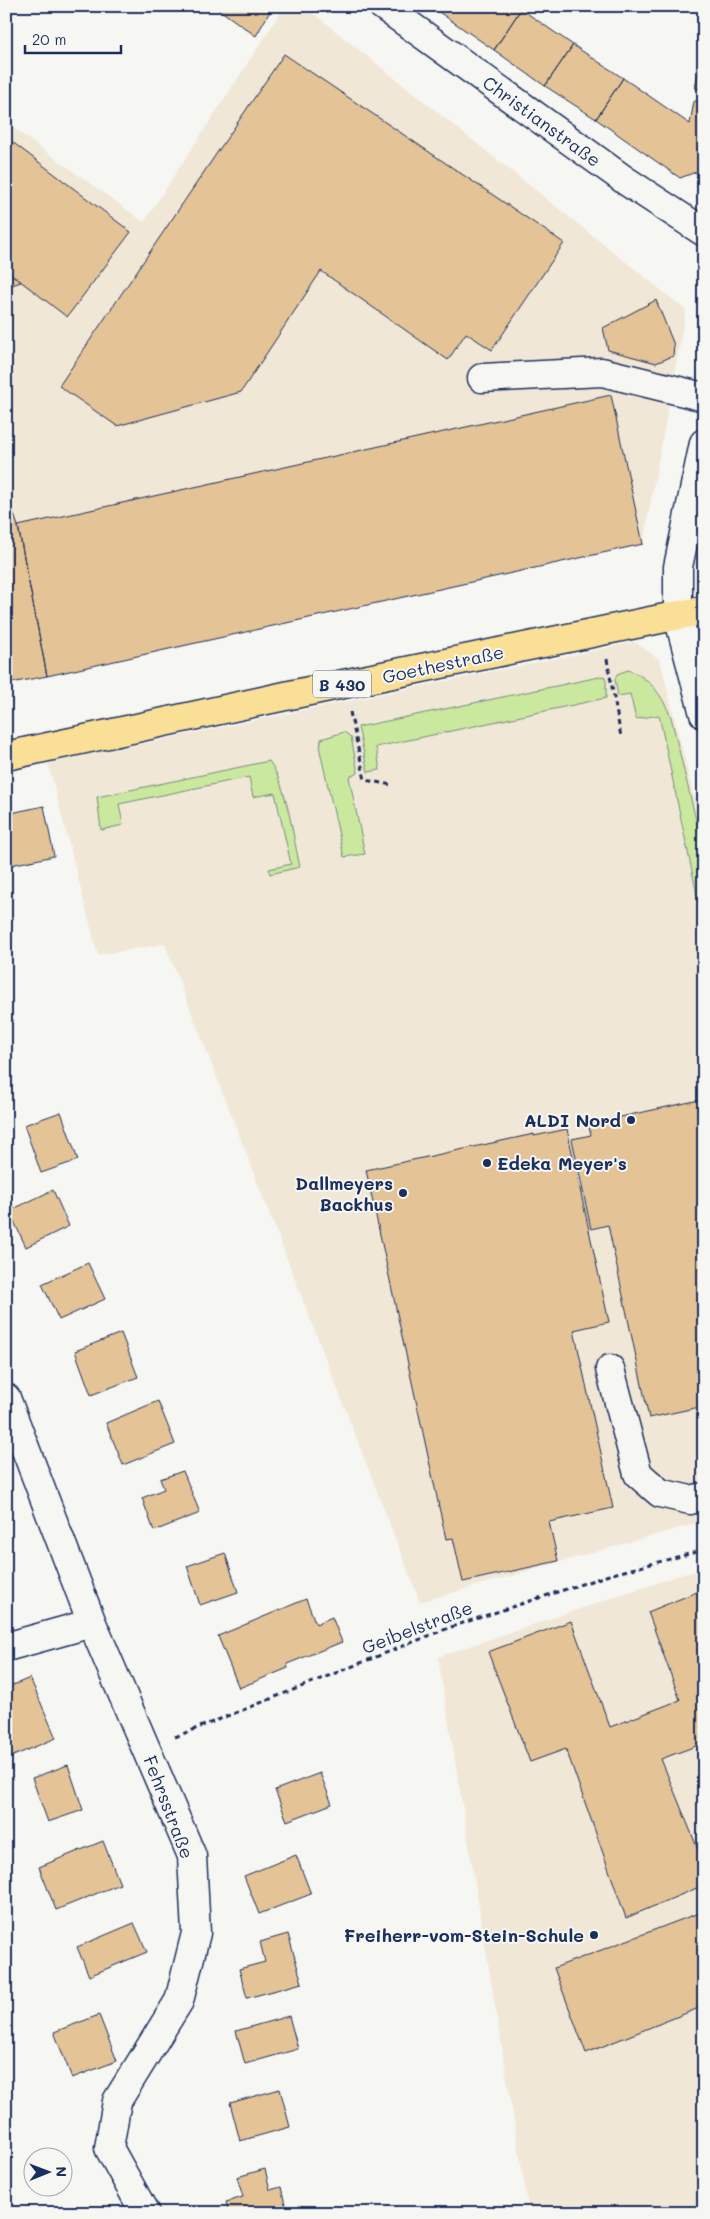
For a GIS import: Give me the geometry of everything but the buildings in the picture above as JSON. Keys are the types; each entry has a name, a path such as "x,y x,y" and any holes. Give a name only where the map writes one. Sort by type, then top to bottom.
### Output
{"main road":[{"name":"Goethestraße","path":"6,756 691,613"}],"street":[{"name":"Christianstraße","path":"383,6 626,182 704,232"},
{"path":"482,378 602,372 704,397"},
{"path":"704,443 678,566 691,613 704,714"},
{"path":"610,1369 638,1474 660,1493 690,1500 704,1497"},
{"name":"Fehrsstraße","path":"6,1398 92,1624 192,1856 196,1933 179,2001 117,2101 109,2148 145,2213"},
{"path":"6,1647 92,1624"}],"path":[{"path":"600,631 621,738"},
{"path":"344,684 365,780 392,785"},
{"name":"Geibelstraße","path":"146,1749 451,1627 610,1575 704,1550"}],"shaded area":[{"path":"285,6 304,6 686,310 643,544 6,684 6,123 144,222"},
{"path":"635,642 660,660 704,838 704,1521 420,1602 165,944 98,955 48,763"},
{"name":"Freiherr-vom-Stein-Schule","path":"704,1569 704,2213 529,2213 438,1657 680,1575"}],"green space":[{"path":"628,670 636,673 655,689 671,717 704,853 704,928 659,715 636,719 630,694 618,696 615,679 617,674"},
{"path":"604,676 606,681 606,698 376,747 380,770 368,772 358,727"},
{"path":"344,732 351,737 358,773 349,777 365,854 344,857 320,751 321,739"},
{"path":"269,761 285,797 300,867 270,874 269,869 291,864 275,793 253,797 249,777 119,804 123,825 101,830 97,797"}],"place":[{"name":"ALDI Nord","path":"631,1120"},
{"name":"Edeka Meyer's","path":"487,1163"},
{"name":"Dallmeyers Backhus","path":"403,1193"},
{"name":"Freiherr-vom-Stein-Schule","path":"594,1935"}]}
